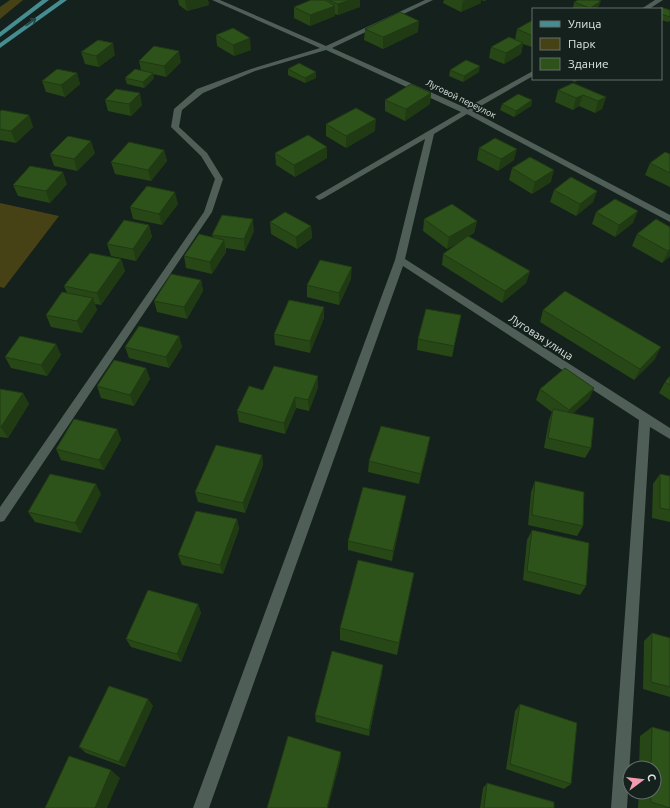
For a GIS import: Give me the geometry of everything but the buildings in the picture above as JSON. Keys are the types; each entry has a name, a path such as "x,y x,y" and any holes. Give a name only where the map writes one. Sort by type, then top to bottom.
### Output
{"main road":[{"path":"0,35 46,0"},
{"path":"0,46 28,24 64,0"}],"street":[{"name":"Луговой переулок","path":"215,0 466,111 670,219"},
{"path":"0,517 208,212 219,179 204,155 175,128 178,109 200,91 253,70 326,48 430,0"},
{"path":"646,8 660,0"},
{"path":"319,197 532,74"},
{"path":"200,808 400,260 430,134"},
{"name":"Луговая улица","path":"400,260 670,434"},
{"path":"619,808 645,418"}],"green space":[{"path":"10,0 23,0 0,19 0,7"},
{"path":"0,203 59,216 4,288 0,287"}]}
